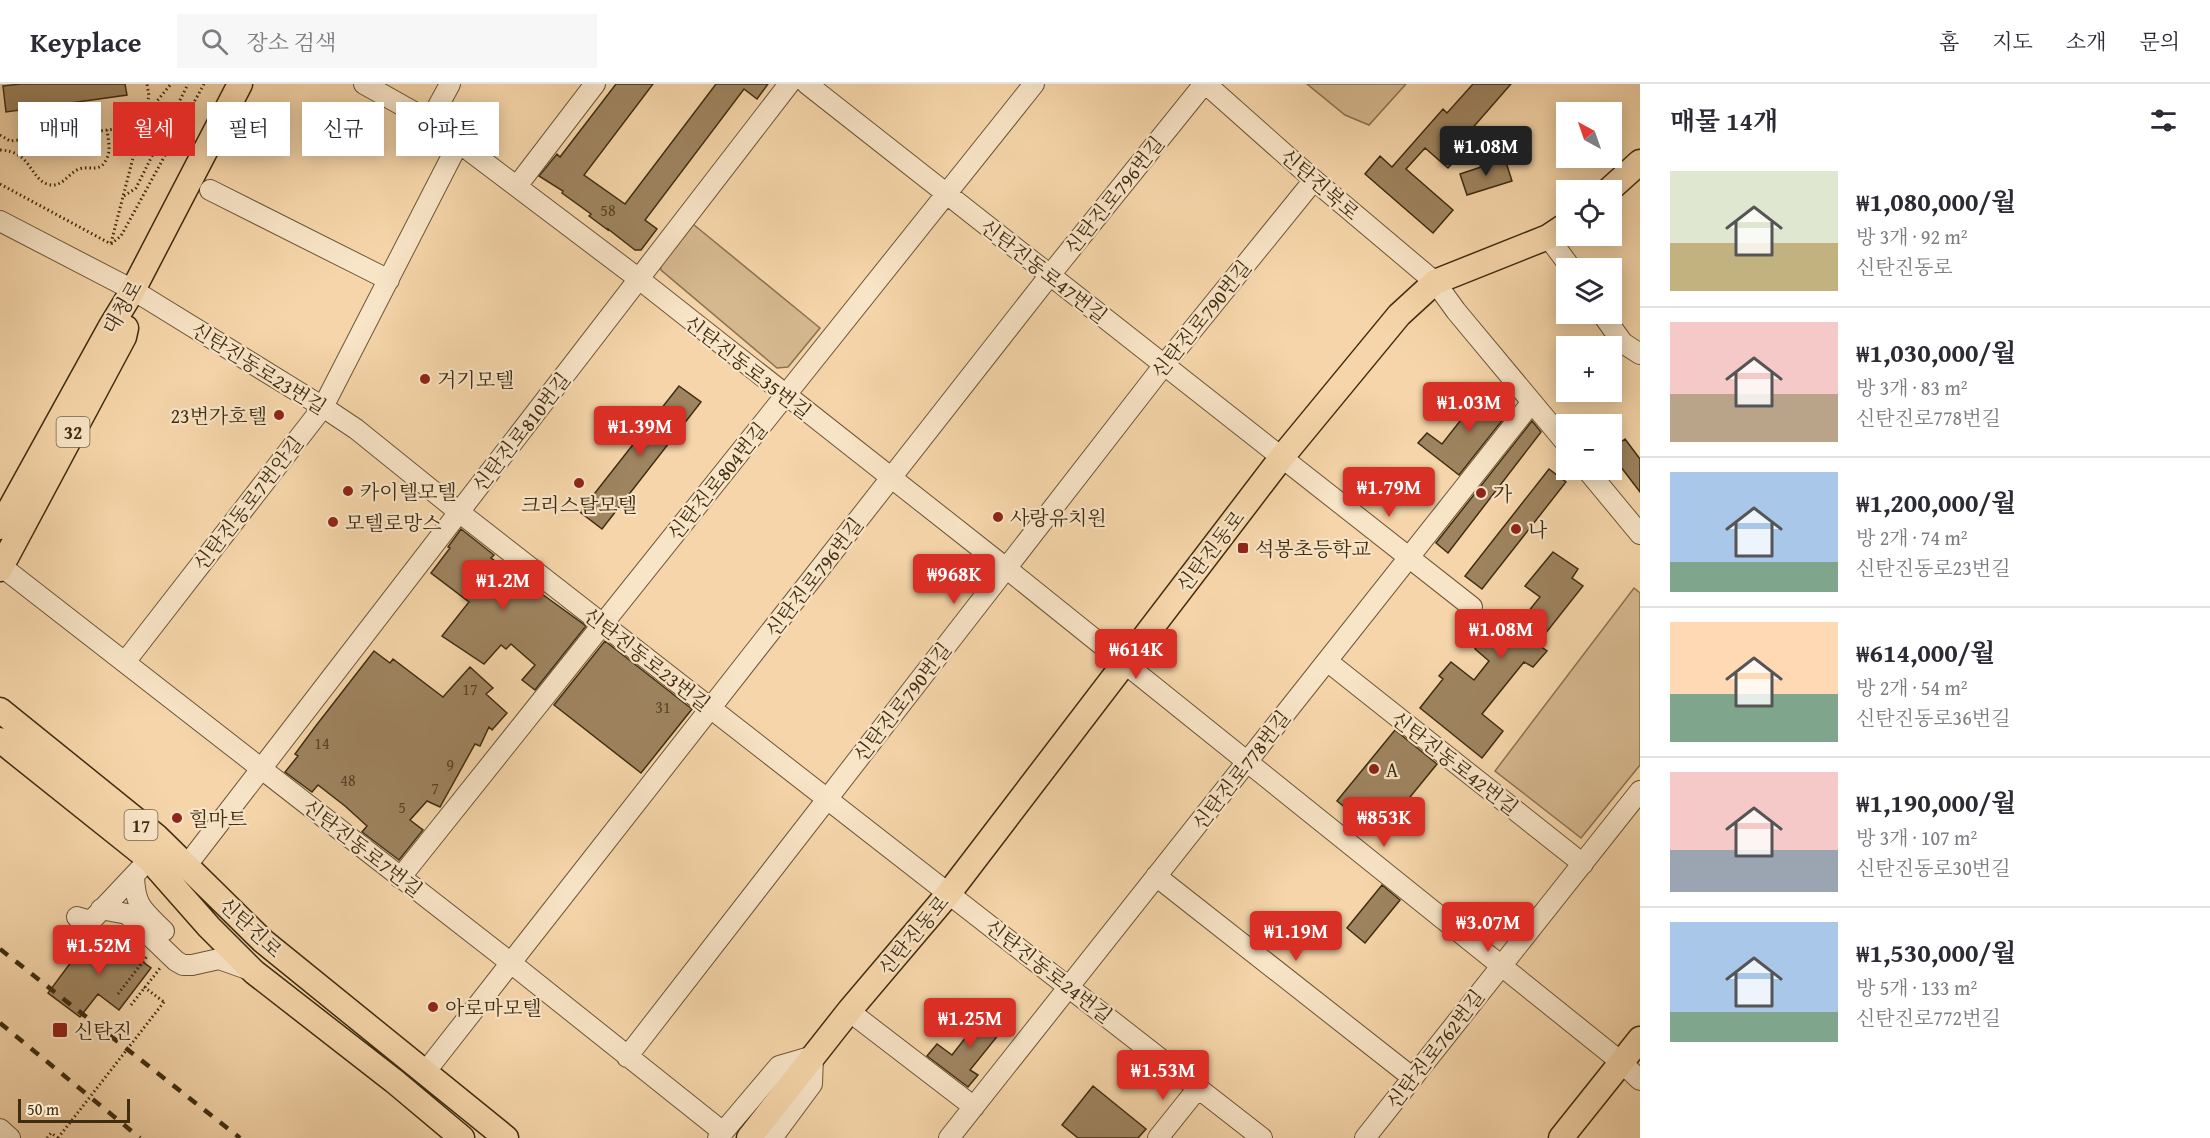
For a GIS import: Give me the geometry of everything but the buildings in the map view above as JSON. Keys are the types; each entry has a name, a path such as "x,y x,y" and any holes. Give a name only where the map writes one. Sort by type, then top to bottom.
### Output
{"main road":[{"name":"대청로","path":"0,527 133,290 240,84"},
{"path":"1620,180 1640,162"},
{"name":"신탄진동로","path":"749,1138 849,1011 949,893 1282,457 1399,315 1435,282 1556,231"},
{"name":"32","path":"1,568 124,337 133,290"},
{"name":"신탄진로","path":"0,710 156,836 263,941 506,1138"},
{"name":"신탄진로","path":"0,740 209,927 254,972 394,1081 462,1138"},
{"path":"1561,1138 1640,1039"}],"street":[{"name":"신탄진동로35번길","path":"364,84 396,102"},
{"path":"440,102 450,84"},
{"path":"517,186 595,84"},
{"name":"신탄진로810번길","path":"187,865 789,84"},
{"name":"신탄진동로47번길","path":"807,84 1472,607"},
{"name":"신탄진로804번길","path":"400,878 1034,84"},
{"name":"신탄진북로","path":"1205,84 1435,282 1456,311 1556,432"},
{"name":"신탄진로796번길","path":"426,1071 1050,275 1205,84"},
{"name":"신탄진동로7번안길","path":"125,662 323,407 452,156"},
{"name":"신탄진동로35번길","path":"475,156 639,279 890,479 1006,568 1622,1062 1640,1080"},
{"name":"신탄진로790번길","path":"627,1057 1164,365 1314,180"},
{"path":"210,190 389,280"},
{"name":"신탄진동로23번길","path":"0,221 133,290 356,429 710,709 949,893"},
{"path":"1609,324 1623,344 1640,354"},
{"name":"신탄진로778번길","path":"949,1138 1532,402"},
{"path":"1595,480 1640,534"},
{"name":"신탄진동로7번길","path":"1,568 511,963 720,1135"},
{"name":"신탄진동로42번길","path":"1327,661 1583,864"},
{"name":"신탄진로762번길","path":"1365,1138 1640,792"},
{"path":"77,917 91,921 141,867"},
{"path":"141,867 134,893 139,905 179,947 188,954 219,958 254,972"},
{"path":"1156,876 1413,1078"},
{"name":"신탄진동로24번길","path":"949,893 1262,1138"},
{"path":"101,909 127,914 176,961 183,964 219,958"},
{"path":"849,1011 974,1107"},
{"path":"720,1135 779,1066 813,1056 812,1084 772,1138"},
{"path":"1158,1138 1198,1088"},
{"path":"0,1129 10,1138"}],"path":[{"path":"147,84 147,102"},
{"path":"156,102 171,84"},
{"path":"124,196 136,188 188,84"},
{"path":"111,244 121,236 204,84"},
{"path":"0,135 10,141 113,129"},
{"path":"0,150 8,150 27,160 44,183 54,186 62,183 80,169 95,169 101,165 107,158 109,146 107,130"},
{"path":"8,150 10,141"},
{"path":"111,244 134,156"},
{"path":"0,184 111,244"},
{"path":"118,994 146,958"},
{"path":"130,1005 164,963"},
{"path":"47,1138 51,1133 58,1138 164,1002 144,987"}],"shaded area":[{"path":"1307,84 1406,84 1369,125 1345,115"},
{"path":"688,220 820,328 788,367 777,368 661,270 659,257"},
{"path":"1634,588 1640,593 1640,765 1581,838 1495,771"}],"railway":[{"path":"0,949 240,1138"},
{"path":"0,1023 140,1138"}],"place":[{"name":"거기모텔","path":"425,379"},
{"name":"23번가호텔","path":"279,415"},
{"name":"크리스탈모텔","path":"579,483"},
{"name":"카이텔모텔","path":"348,491"},
{"name":"가","path":"1481,493"},
{"name":"사랑유치원","path":"998,517"},
{"name":"모텔로망스","path":"333,522"},
{"name":"나","path":"1516,529"},
{"name":"석봉초등학교","path":"1243,548"},
{"name":"A","path":"1374,769"},
{"name":"힐마트","path":"177,818"},
{"name":"아로마모텔","path":"433,1007"},
{"name":"신탄진","path":"60,1030"}]}
